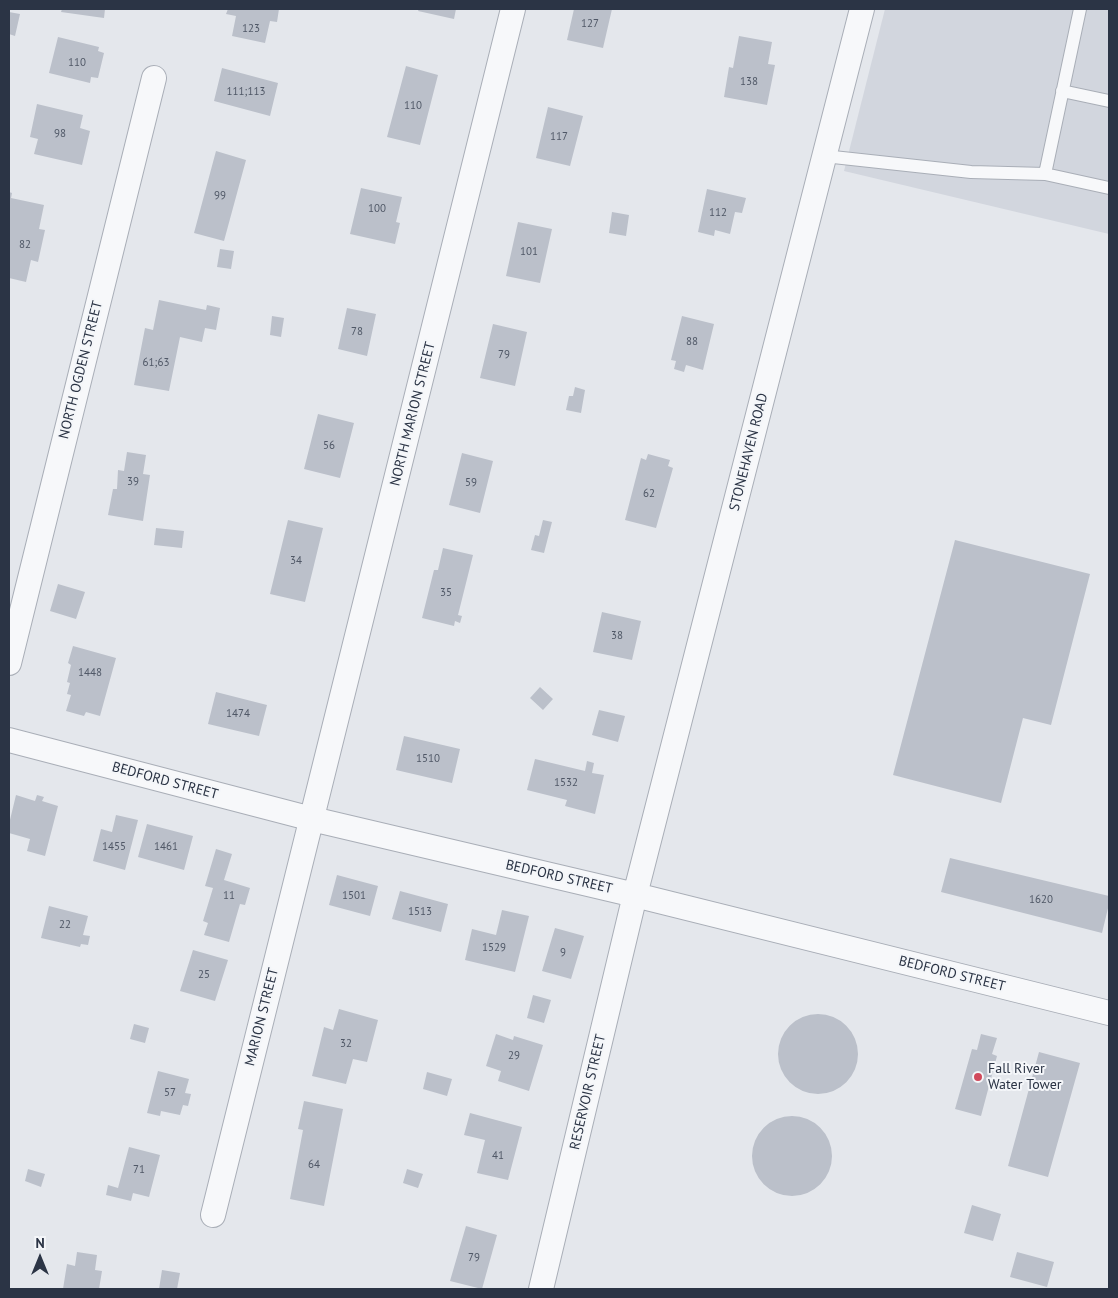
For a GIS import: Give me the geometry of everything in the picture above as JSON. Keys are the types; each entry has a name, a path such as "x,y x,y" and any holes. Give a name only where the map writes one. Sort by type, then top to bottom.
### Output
{"street":[{"name":"NORTH MARION STREET","path":"312,819 513,9"},
{"name":"STONEHAVEN ROAD","path":"635,895 862,9"},
{"name":"NORTH OGDEN STREET","path":"9,663 154,78"},
{"name":"BEDFORD STREET","path":"9,740 312,819 635,895 1109,1013"},
{"name":"MARION STREET","path":"213,1215 312,819"},
{"name":"RESERVOIR STREET","path":"541,1289 635,895"}],"lane":[{"path":"1044,174 1080,9"},
{"path":"1062,91 1109,101"},
{"path":"824,156 971,172 1044,174 1109,188"}],"shaded area":[{"path":"885,9 1109,9 1109,234 844,171"}],"building":[{"path":"62,9 105,9 104,18 61,12"},
{"path":"228,9 279,9 277,22 270,21 265,43 232,36 236,16 226,14"},
{"path":"419,9 456,9 454,19 418,11"},
{"path":"574,9 612,9 603,48 567,40"},
{"path":"9,12 20,14 15,36 9,34"},
{"path":"739,36 772,42 768,64 775,65 767,105 724,97 729,67 733,68"},
{"path":"58,37 99,47 98,51 104,53 98,78 91,77 90,83 49,73"},
{"path":"406,66 438,75 420,145 387,137"},
{"path":"222,68 278,83 270,116 214,101"},
{"path":"37,104 83,115 80,128 90,131 82,165 34,154 38,139 30,137"},
{"path":"548,107 583,116 570,166 536,158"},
{"path":"216,151 246,160 224,241 194,233"},
{"path":"361,188 402,197 396,222 400,223 395,244 350,234"},
{"path":"707,189 746,198 742,213 735,212 730,234 715,230 714,236 698,232"},
{"path":"9,192 12,193 11,198 44,205 39,229 45,230 38,262 31,260 26,282 9,278"},
{"path":"612,212 629,215 626,236 609,233"},
{"path":"518,222 552,229 540,283 506,276"},
{"path":"220,249 234,251 231,269 217,267"},
{"path":"159,300 206,310 207,305 220,308 216,330 205,328 202,342 180,337 169,391 134,385 145,328 153,330"},
{"path":"347,308 376,314 367,356 338,349"},
{"path":"272,316 284,318 281,337 270,335"},
{"path":"682,316 714,324 703,370 686,365 684,372 674,369 676,361 671,360"},
{"path":"493,324 527,332 515,386 480,378"},
{"path":"575,387 585,390 581,413 566,410 569,396 573,396"},
{"path":"318,414 354,423 340,478 304,469"},
{"path":"127,452 146,455 143,474 150,475 143,521 108,515 113,489 117,489 118,470 124,471"},
{"path":"462,453 493,461 480,513 449,505"},
{"path":"648,454 670,460 668,466 673,468 656,528 625,520 641,458 646,460"},
{"path":"288,520 323,528 305,602 270,594"},
{"path":"543,520 552,522 544,553 531,550 535,535 539,536"},
{"path":"156,528 184,531 182,548 154,545"},
{"path":"955,540 1090,574 1051,725 1023,718 1001,803 893,775"},
{"path":"443,548 473,555 458,615 462,616 460,623 455,621 454,626 422,618 434,570 438,570"},
{"path":"58,584 85,592 76,619 50,611"},
{"path":"602,612 641,621 632,660 593,652"},
{"path":"73,646 116,658 100,716 86,712 84,716 66,711 71,695 67,694 70,683 67,682 71,665 68,663"},
{"path":"540,687 553,699 543,710 530,698"},
{"path":"216,692 267,705 259,736 208,724"},
{"path":"599,710 625,716 618,742 592,735"},
{"path":"404,736 460,749 452,783 396,770"},
{"path":"535,759 585,771 587,761 594,763 592,773 604,775 595,814 565,806 567,800 527,790"},
{"path":"16,795 35,801 37,795 44,797 42,801 58,806 45,856 27,851 30,839 9,833 9,824"},
{"path":"116,815 138,820 125,870 93,861 101,829 112,832"},
{"path":"147,824 193,836 184,870 138,857"},
{"path":"216,849 232,854 224,880 250,888 245,905 240,904 229,942 204,935 208,923 203,921 213,888 205,886"},
{"path":"950,858 1109,896 1102,933 941,892"},
{"path":"337,875 378,886 370,916 329,905"},
{"path":"400,891 448,904 441,932 392,919"},
{"path":"49,906 88,916 83,935 90,936 88,945 81,944 80,947 41,938"},
{"path":"502,910 529,916 515,972 465,960 472,929 496,935"},
{"path":"555,928 584,936 571,979 542,971"},
{"path":"193,950 228,960 215,1001 180,991"},
{"path":"533,995 551,1000 544,1023 527,1018"},
{"path":"339,1009 378,1020 367,1062 353,1059 346,1084 312,1076 324,1027 333,1030"},
{"path":"818,1014 833,1017 846,1026 855,1039 858,1054 855,1069 846,1082 833,1091 818,1094 803,1091 790,1082 781,1069 778,1054 781,1039 790,1026 803,1017"},
{"path":"134,1024 149,1028 145,1043 130,1039"},
{"path":"496,1034 513,1040 514,1036 543,1045 529,1091 498,1081 501,1071 486,1066"},
{"name":"Fall River Water Tower","path":"981,1034 997,1038 992,1054 997,1056 981,1116 955,1109 972,1049 977,1050"},
{"path":"1039,1052 1080,1063 1048,1177 1008,1166"},
{"path":"158,1071 189,1079 185,1093 191,1094 188,1106 183,1105 180,1115 161,1111 160,1116 147,1113"},
{"path":"427,1072 452,1079 447,1096 423,1089"},
{"path":"304,1101 343,1109 324,1206 290,1199 303,1130 298,1129"},
{"path":"470,1113 522,1127 508,1180 477,1173 485,1140 464,1135"},
{"path":"792,1116 807,1119 820,1128 829,1141 832,1156 829,1171 820,1184 807,1193 792,1196 777,1193 764,1184 755,1171 752,1156 755,1141 764,1128 777,1119"},
{"path":"129,1147 160,1155 149,1197 133,1193 131,1201 106,1195 108,1185 118,1188"},
{"path":"28,1169 45,1174 41,1187 25,1181"},
{"path":"407,1169 423,1174 418,1188 403,1183"},
{"path":"972,1205 1001,1214 993,1241 964,1233"},
{"path":"466,1226 497,1235 482,1289 450,1281"},
{"path":"77,1252 97,1255 95,1270 102,1271 99,1289 63,1289 67,1264 75,1266"},
{"path":"1017,1252 1054,1262 1047,1287 1010,1277"},
{"path":"162,1270 180,1273 177,1289 159,1289"}],"place":[{"name":"Fall River Water Tower","path":"978,1077"}]}
